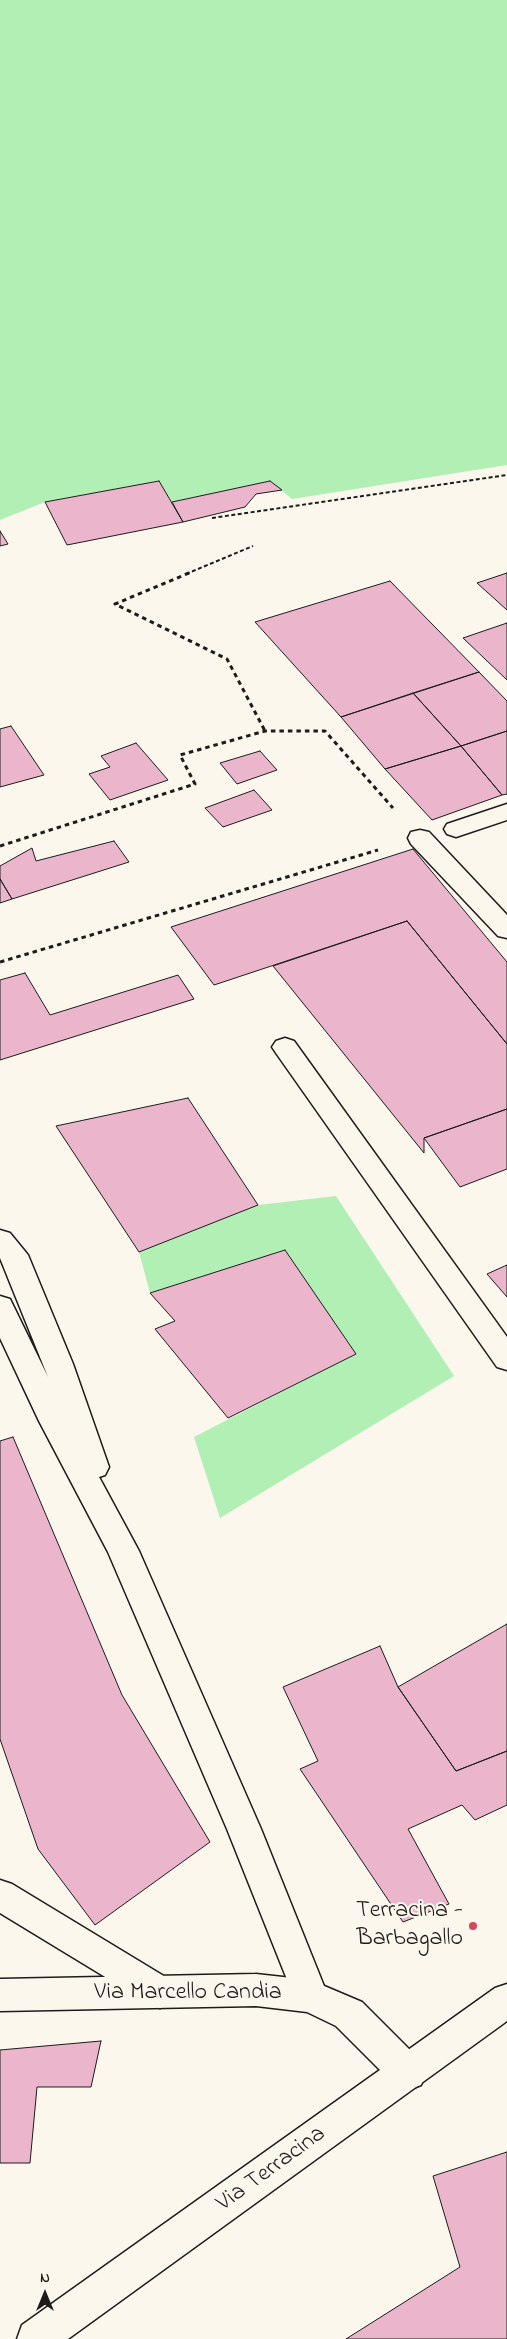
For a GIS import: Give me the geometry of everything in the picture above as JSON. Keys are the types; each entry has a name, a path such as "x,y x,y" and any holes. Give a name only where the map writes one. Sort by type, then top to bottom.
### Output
{"main road":[{"path":"456,829 507,812"},
{"path":"420,838 507,930"},
{"path":"285,1047 507,1360"},
{"path":"0,1240 14,1255 58,1364 123,1551 244,1829 310,1996"},
{"path":"0,1307 54,1421 123,1551"},
{"path":"0,1895 160,1992"},
{"name":"Via Marcello Candia","path":"0,1995 256,1990 310,1996 349,2014 408,2073"},
{"name":"Via Terracina","path":"36,2339 507,2000"}],"path":[{"path":"212,518 507,475"},
{"path":"253,546 115,604 227,659 265,731"},
{"path":"0,846 195,784 180,755 265,731 325,731 420,838 0,962"}],"green space":[{"path":"0,0 507,0 507,465 292,499 270,481 172,502 158,481 45,502 0,520"},
{"path":"336,1196 454,1376 220,1518 194,1437 355,1354 285,1250 150,1293 139,1252 258,1205"}],"building":[{"path":"159,481 183,522 67,545 45,502"},
{"path":"270,481 282,490 256,494 245,507 183,522 172,502"},
{"path":"0,531 8,544 0,546"},
{"path":"507,573 507,610 477,583"},
{"path":"390,581 479,672 341,717 255,622"},
{"path":"507,623 507,680 463,638"},
{"path":"479,672 507,701 507,731 461,746 413,693"},
{"path":"413,693 461,746 385,769 341,717"},
{"path":"11,726 44,775 0,787 0,729"},
{"path":"507,731 507,794 502,795 461,746"},
{"path":"136,743 168,780 110,800 89,774 110,767 101,756"},
{"path":"461,746 502,795 432,820 385,769"},
{"path":"260,751 277,770 237,784 220,763"},
{"path":"254,790 272,810 223,827 205,808"},
{"path":"114,841 129,862 12,899 0,879 0,866 32,848 36,861"},
{"path":"413,849 507,962 507,1044 407,921 214,985 171,927"},
{"path":"0,879 12,899 0,903"},
{"path":"407,921 507,1044 507,1109 424,1138 424,1153 273,966"},
{"path":"25,973 50,1015 178,975 194,999 0,1060 0,980"},
{"path":"188,1098 258,1205 139,1252 56,1126"},
{"path":"507,1109 507,1169 460,1187 424,1138"},
{"path":"285,1250 356,1354 228,1418 155,1329 175,1321 150,1293"},
{"path":"507,1265 507,1297 487,1274"},
{"path":"13,1437 122,1695 210,1842 95,1925 38,1849 0,1739 0,1441"},
{"path":"507,1624 507,1751 456,1771 398,1687"},
{"path":"380,1646 398,1687 456,1771 507,1751 507,1805 475,1820 462,1805 408,1829 449,1904 403,1922 300,1769 318,1761 283,1687"},
{"path":"101,2041 91,2087 37,2087 30,2163 0,2163 0,2050"},
{"path":"507,2152 507,2339 346,2339 460,2267 433,2176"}],"place":[{"name":"Terracina - Barbagallo","path":"473,1926"}]}
